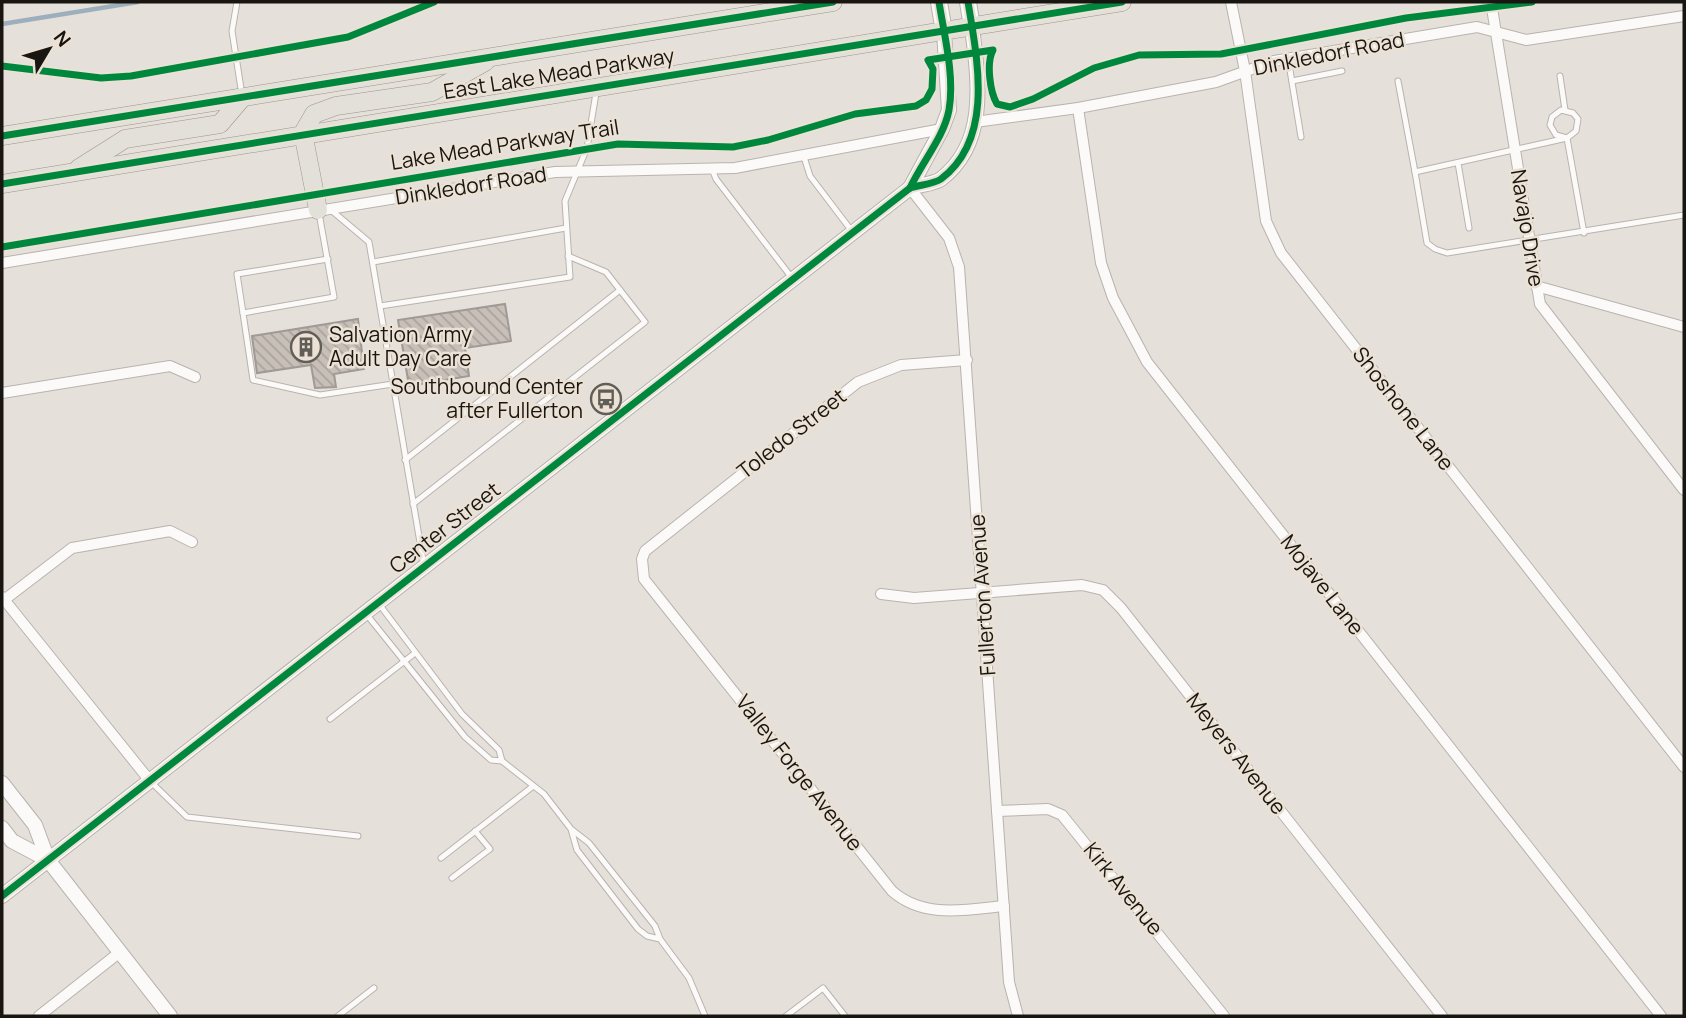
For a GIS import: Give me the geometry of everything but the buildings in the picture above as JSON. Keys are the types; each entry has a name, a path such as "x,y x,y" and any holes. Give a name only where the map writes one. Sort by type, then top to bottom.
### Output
{"main road":[{"name":"East Lake Mead Parkway","path":"2,136 833,2"},
{"name":"Center Street","path":"939,2 944,32"},
{"name":"Center Street","path":"968,2 972,27"},
{"name":"East Lake Mead Parkway","path":"2,184 303,132 1122,2"},
{"path":"323,209 303,132 314,114 336,106 432,92 494,57"},
{"path":"72,173 125,139 219,124 243,97"}],"street":[{"name":"Shoshone Lane","path":"1231,2 1245,71 1266,221 1281,253 1684,767"},
{"name":"Navajo Drive","path":"1491,2 1540,304 1684,490"},
{"name":"Dinkledorf Road","path":"975,122 1078,108 1216,82 1288,58 1477,27 1527,40 1684,16"},
{"name":"Center Street","path":"910,188 940,180 966,146 975,122 979,96 972,27"},
{"name":"Center Street","path":"2,896 910,188 942,129 949,100 944,32"},
{"name":"Mojave Lane","path":"1078,108 1101,263 1113,298 1147,362 1661,1016"},
{"name":"Dinkledorf Road","path":"2,263 555,172 712,169 804,157 942,129"},
{"name":"Fullerton Avenue","path":"910,188 949,238 960,267 1009,982 1018,1016"},
{"path":"1536,286 1684,327"},
{"name":"Toledo Street","path":"642,559 645,551 858,382 901,366 967,360"},
{"path":"2,393 170,366 195,377"},
{"path":"150,781 3,598 72,548 170,531 192,542"},
{"name":"Valley Forge Avenue","path":"642,559 644,579 892,891 906,904 942,912 1004,906"},
{"name":"Meyers Avenue","path":"881,594 914,598 1082,585 1104,590 1121,608 1442,1016"},
{"path":"2,783 35,825 48,860 170,1016"},
{"name":"Kirk Avenue","path":"998,811 1048,809 1062,815 1224,1016"},
{"path":"2,828 12,841 48,860"},
{"path":"39,1016 120,953"}],"lane":[{"path":"237,2 232,31 243,97"},
{"path":"1288,58 1301,137"},
{"path":"1292,81 1342,71"},
{"path":"1560,76 1565,110"},
{"path":"1398,81 1427,243 1435,249 1447,253 1528,242 1684,215"},
{"path":"380,306 570,277 565,201 580,172 587,148 597,85"},
{"path":"1415,172 1567,138 1574,134 1578,123 1573,113 1565,110 1554,114 1550,125 1556,135 1567,138"},
{"path":"1567,138 1584,233"},
{"path":"804,157 810,176 853,233"},
{"path":"1458,163 1469,228"},
{"path":"712,169 724,190 793,280"},
{"path":"243,313 334,297 323,209"},
{"path":"323,209 369,242 424,566"},
{"path":"373,262 566,228"},
{"path":"412,504 645,322 606,272 568,256"},
{"path":"328,259 237,274 253,380 320,396 393,384"},
{"path":"405,460 620,290"},
{"path":"378,602 474,728 499,750 502,761 544,794 570,829 589,843 624,886 690,978 705,1016"},
{"path":"365,612 474,744 491,760 502,761"},
{"path":"330,719 415,653"},
{"path":"440,705 450,698"},
{"path":"150,781 187,817 358,836"},
{"path":"441,858 532,787"},
{"path":"570,829 577,850 643,934 660,939"},
{"path":"452,878 490,849 475,831"},
{"path":"612,895 624,886"},
{"path":"338,1016 374,988"},
{"path":"786,1016 823,988 845,1016"}],"waterway":[{"path":"2,24 138,2"}],"cycle path":[{"path":"2,66 101,78 131,76 348,37 434,2"},
{"path":"2,136 833,2"},
{"path":"910,188 938,140 949,110 950,70 939,2"},
{"path":"2,896 910,188 941,179 958,162 969,142 976,120 978,72 968,2"},
{"path":"2,184 1122,2"},
{"name":"Lake Mead Parkway Trail","path":"2,247 618,144 733,147 768,140 855,114 916,106 926,100 932,89 933,69 928,60 993,50 989,70 992,92 997,104 1010,107 1033,99 1094,68 1139,55 1221,54 1406,18 1532,2"}],"place":[{"name":"Salvation Army Adult Day Care","path":"306,347"},
{"name":"Southbound Center after Fullerton","path":"606,399"}]}
